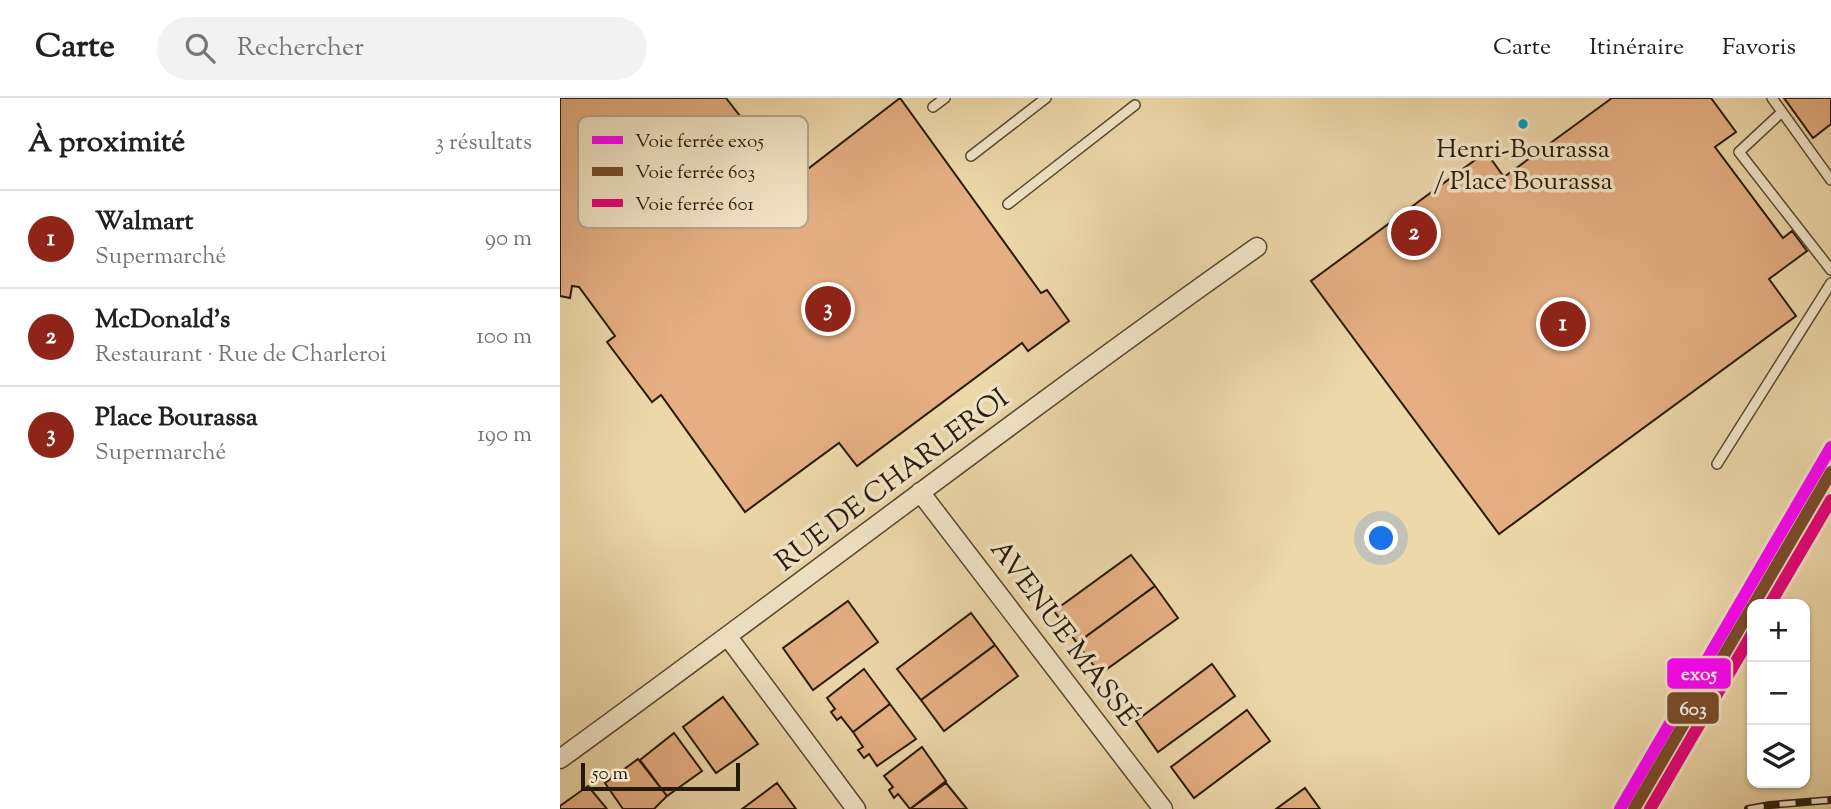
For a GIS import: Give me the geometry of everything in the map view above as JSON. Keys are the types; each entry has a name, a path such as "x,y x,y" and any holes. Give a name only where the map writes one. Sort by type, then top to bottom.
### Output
{"street":[{"name":"RUE DE CHARLEROI","path":"560,759 1257,247"},
{"name":"AVENUE MASSÉ","path":"920,492 1163,809"},
{"path":"728,638 856,809"}],"lane":[{"path":"933,107 945,98"},
{"path":"971,156 1046,98"},
{"path":"1772,98 1831,180"},
{"path":"1008,204 1135,105"},
{"path":"1782,112 1739,152 1831,270"},
{"path":"1717,464 1831,283"}],"building":[{"path":"560,98 726,98 740,116 578,116 578,228 808,228 808,169 900,98 1041,293 1047,290 1069,321 1028,351 1022,343 857,466 839,443 745,512 661,395 652,402 607,342 615,336 579,287 572,286 570,298 560,296"},
{"path":"1612,98 1711,98 1736,132 1715,147 1783,238 1792,231 1807,251 1769,279 1796,316 1499,534 1311,281 1486,152 1504,177"},
{"path":"1784,98 1831,98 1831,124 1813,138"},
{"path":"1131,555 1155,586 1077,643 1054,611"},
{"path":"1155,586 1178,618 1100,674 1077,643"},
{"path":"848,601 878,642 813,690 783,648"},
{"path":"971,613 995,645 921,700 897,669"},
{"path":"995,645 1018,676 944,731 921,700"},
{"path":"1212,664 1235,696 1158,752 1136,721"},
{"path":"864,669 890,704 853,732 841,717 837,720 831,712 835,709 827,698"},
{"path":"723,697 758,744 716,773 683,727"},
{"path":"890,704 916,739 877,766 869,754 864,758 858,750 863,747 853,732"},
{"path":"1247,710 1270,741 1194,798 1171,767"},
{"path":"674,733 702,771 667,796 640,760"},
{"path":"922,747 946,781 910,809 898,794 894,798 889,790 893,787 884,776"},
{"path":"638,759 667,796 654,809 623,809 605,783"},
{"path":"777,783 796,809 742,809"},
{"path":"946,783 967,809 910,809"},
{"path":"588,786 607,809 560,809 560,806"},
{"path":"1305,788 1320,809 1276,809"}],"railway":[{"path":"1748,809 1831,800"}],"rail line":[{"name":"exo5","path":"1620,809 1831,447"},
{"name":"603","path":"1757,599 1831,472"},
{"name":"601","path":"1773,599 1831,500"},
{"name":"603","path":"1634,809 1747,616"},
{"name":"601","path":"1650,809 1747,643"}],"place":[{"name":"Henri-Bourassa / Place Bourassa","path":"1523,124"},
{"name":"McDonald's","path":"1414,233"},
{"name":"Place Bourassa","path":"828,309"},
{"name":"Walmart","path":"1563,324"}]}
